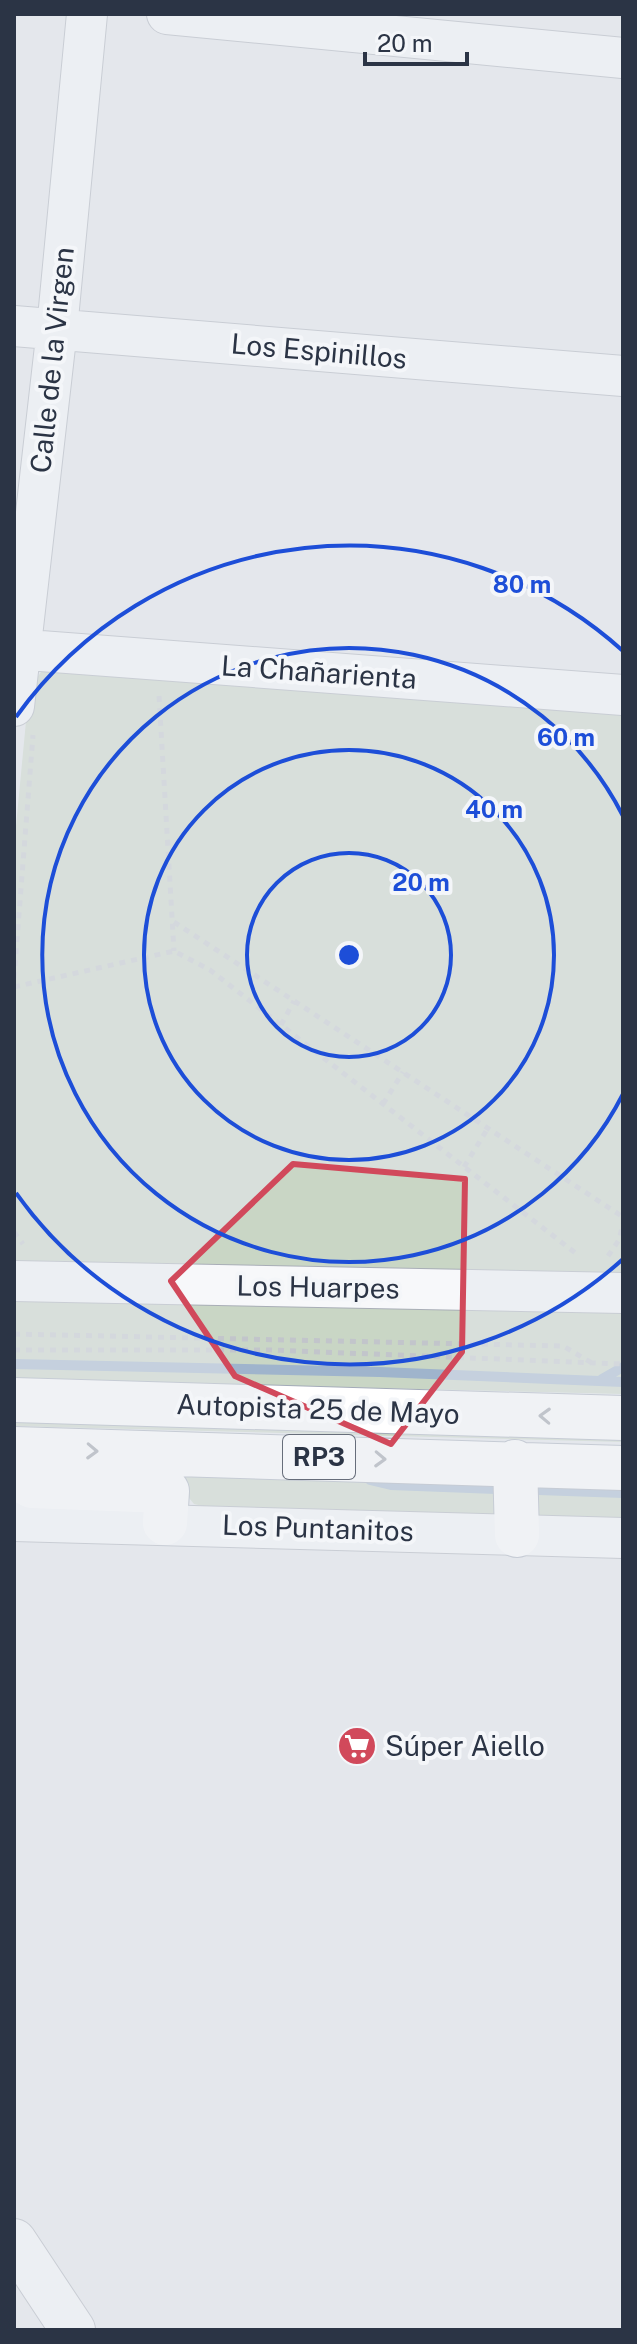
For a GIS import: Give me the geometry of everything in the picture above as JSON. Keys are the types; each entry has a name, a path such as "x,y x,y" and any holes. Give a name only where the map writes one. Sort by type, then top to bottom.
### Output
{"main road":[{"name":"Autopista 25 de Mayo","path":"14,1400 623,1418"},
{"name":"Autopista 25 de Mayo","path":"14,1449 515,1462 623,1468"},
{"path":"515,1462 517,1535"},
{"path":"14,1476 32,1486 167,1491 165,1523"}],"street":[{"name":"Calle de la Virgen","path":"24,717 17,649 57,329 87,14"},
{"path":"167,14 623,58"},
{"name":"Los Espinillos","path":"14,326 623,376"},
{"name":"La Chañarienta","path":"17,649 623,695"},
{"name":"Los Huarpes","path":"14,1281 623,1293"},
{"name":"Los Puntanitos","path":"14,1521 623,1538"},
{"path":"14,2241 73,2330"}],"path":[{"path":"159,685 174,951"},
{"path":"14,978 24,717"},
{"path":"174,922 623,1217"},
{"path":"14,987 174,951 210,970 585,1260"},
{"path":"281,1025 295,1001"},
{"path":"383,1104 403,1072"},
{"path":"464,1167 488,1128"},
{"path":"14,1334 563,1346 595,1365"},
{"path":"14,1350 271,1350 623,1364"}],"highlighted area":[{"path":"293,1164 465,1179 462,1352 391,1444 235,1376 171,1281"}],"green space":[{"path":"53,664 623,712 623,1273 14,1265 14,847 29,690 41,672"},
{"path":"14,1296 623,1308 623,1394 14,1379"},
{"path":"14,1410 623,1426 623,1442 14,1426"},
{"path":"499,1470 497,1516 225,1511 194,1504 175,1481 45,1475"},
{"path":"530,1470 623,1473 623,1524 537,1522"}],"waterway":[{"path":"14,1364 380,1372 623,1382"},
{"path":"602,1379 623,1367"},
{"path":"370,1480 391,1485 496,1489"},
{"path":"539,1490 623,1493"}],"place":[{"name":"Súper Aiello","path":"357,1746"}]}
